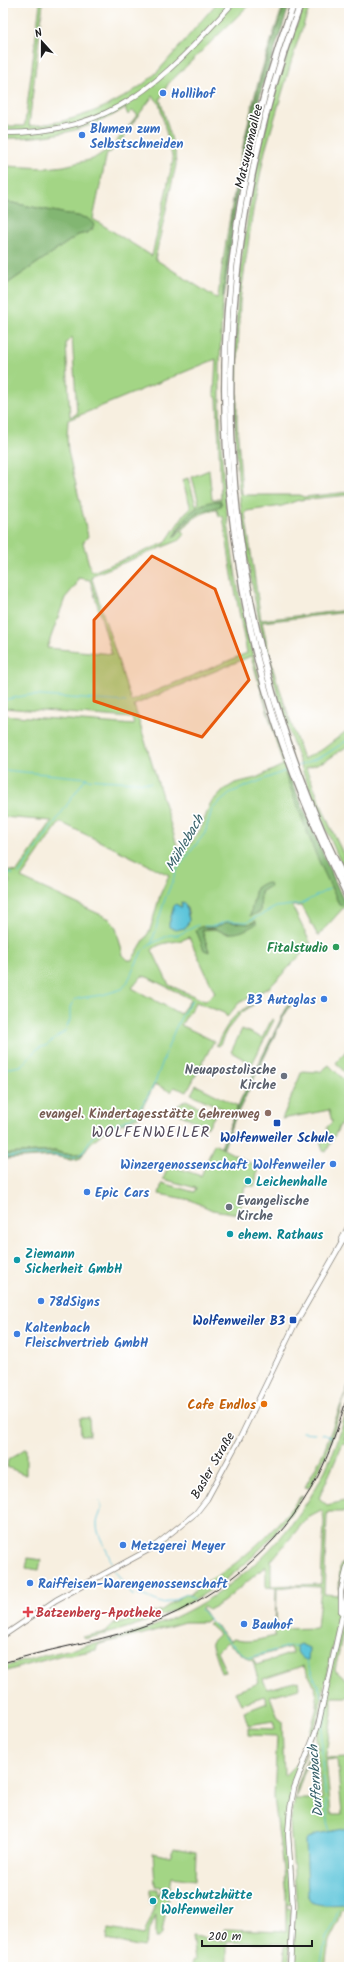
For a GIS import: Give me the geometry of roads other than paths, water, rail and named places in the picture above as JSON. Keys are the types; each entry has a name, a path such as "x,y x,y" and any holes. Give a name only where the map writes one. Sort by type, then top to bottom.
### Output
{"highway":[{"name":"Matsuyamaallee","path":"231,299 236,223 253,139 277,51 294,3"},
{"name":"Matsuyamaallee","path":"231,299 243,221 257,149 277,74 301,3"},
{"path":"231,299 224,350 225,432 234,537 249,626 273,714 321,843 349,899"},
{"path":"294,768 349,887"}],"main road":[{"path":"3,133 38,132 71,126 102,115 126,102 147,89 175,66 233,3"},
{"name":"Basler Straße","path":"3,1636 60,1598 152,1548 196,1513 207,1499 240,1438 294,1326 349,1225"},
{"name":"Basler Straße","path":"339,1244 349,1230"},
{"path":"341,1615 342,1591 349,1560"},
{"path":"290,1967 293,1907 288,1834 289,1816 294,1788 314,1737 324,1700 341,1615 349,1585"}],"water":[{"path":"181,902 185,904 189,920 185,928 176,930 169,927 169,924 174,906 176,904 182,908"},
{"path":"300,1644 309,1648 308,1660 303,1659 298,1653 296,1646"},
{"path":"349,1828 349,1904 323,1905 313,1903 308,1895 306,1841 316,1834"}],"waterway":[{"path":"3,700 28,695 126,702"},
{"name":"Mühlebach","path":"298,766 325,755 349,739"},
{"name":"Mühlebach","path":"152,942 165,899 178,868 205,833 212,809 232,792 290,769"},
{"path":"3,770 87,778"},
{"path":"19,874 85,779 151,783"},
{"path":"3,873 13,874"},
{"name":"Mühlebach","path":"204,926 214,926 227,921 247,922 276,907 301,904 329,889"},
{"name":"Mühlebach","path":"3,1069 21,1066 37,1049 47,1045 65,1031 70,1020 70,1007 74,1000 102,995 122,989 127,983 142,951 147,946 169,935 178,935 198,925"},
{"path":"3,1157 44,1154 74,1157 82,1153 92,1137 99,1131 129,1119 135,1115 153,1087 175,1028 185,1009 192,1000"},
{"path":"302,1432 315,1433"},
{"path":"322,1434 331,1437"},
{"path":"100,1502 101,1508 97,1528 111,1562"},
{"name":"Duffernbach","path":"115,1571 132,1595 144,1596 164,1604 187,1594 194,1599"},
{"name":"Duffernbach","path":"201,1609 224,1637 248,1658 289,1646"},
{"name":"Duffernbach","path":"291,1646 296,1646"},
{"name":"Duffernbach","path":"306,1660 323,1697"},
{"name":"Duffernbach","path":"325,1702 327,1705 322,1736 322,1761 329,1831"},
{"name":"Duffernbach","path":"320,1967 326,1938 335,1923 338,1910"}],"railway":[{"path":"3,1663 135,1629 191,1605 217,1589 264,1550 302,1503 318,1476 327,1455 349,1391"}],"place":[{"name":"Hollihof","path":"163,93"},
{"name":"Blumen zum Selbstschneiden","path":"82,135"},
{"name":"Fitalstudio","path":"336,947"},
{"name":"B3 Autoglas","path":"324,999"},
{"name":"Neuapostolische Kirche","path":"284,1076"},
{"name":"evangel. Kindertagesstätte Gehrenweg","path":"268,1113"},
{"name":"Wolfenweiler Schule","path":"277,1123"},
{"name":"Winzergenossenschaft Wolfenweiler","path":"333,1164"},
{"name":"Leichenhalle","path":"248,1181"},
{"name":"Epic Cars","path":"87,1192"},
{"name":"Evangelische Kirche","path":"229,1207"},
{"name":"ehem. Rathaus","path":"230,1234"},
{"name":"Ziemann Sicherheit GmbH","path":"17,1260"},
{"name":"78dSigns","path":"41,1301"},
{"name":"Wolfenweiler B3","path":"293,1320"},
{"name":"Kaltenbach Fleischvertrieb GmbH","path":"17,1334"},
{"name":"Cafe Endlos","path":"264,1404"},
{"name":"Metzgerei Meyer","path":"123,1545"},
{"name":"Raiffeisen-Warengenossenschaft","path":"30,1583"},
{"name":"Batzenberg-Apotheke","path":"28,1612"},
{"name":"Bauhof","path":"244,1624"},
{"name":"Rebschutzhütte Wolfenweiler","path":"153,1901"}],"district":[{"name":"WOLFENWEILER","path":"151,1132"}]}
